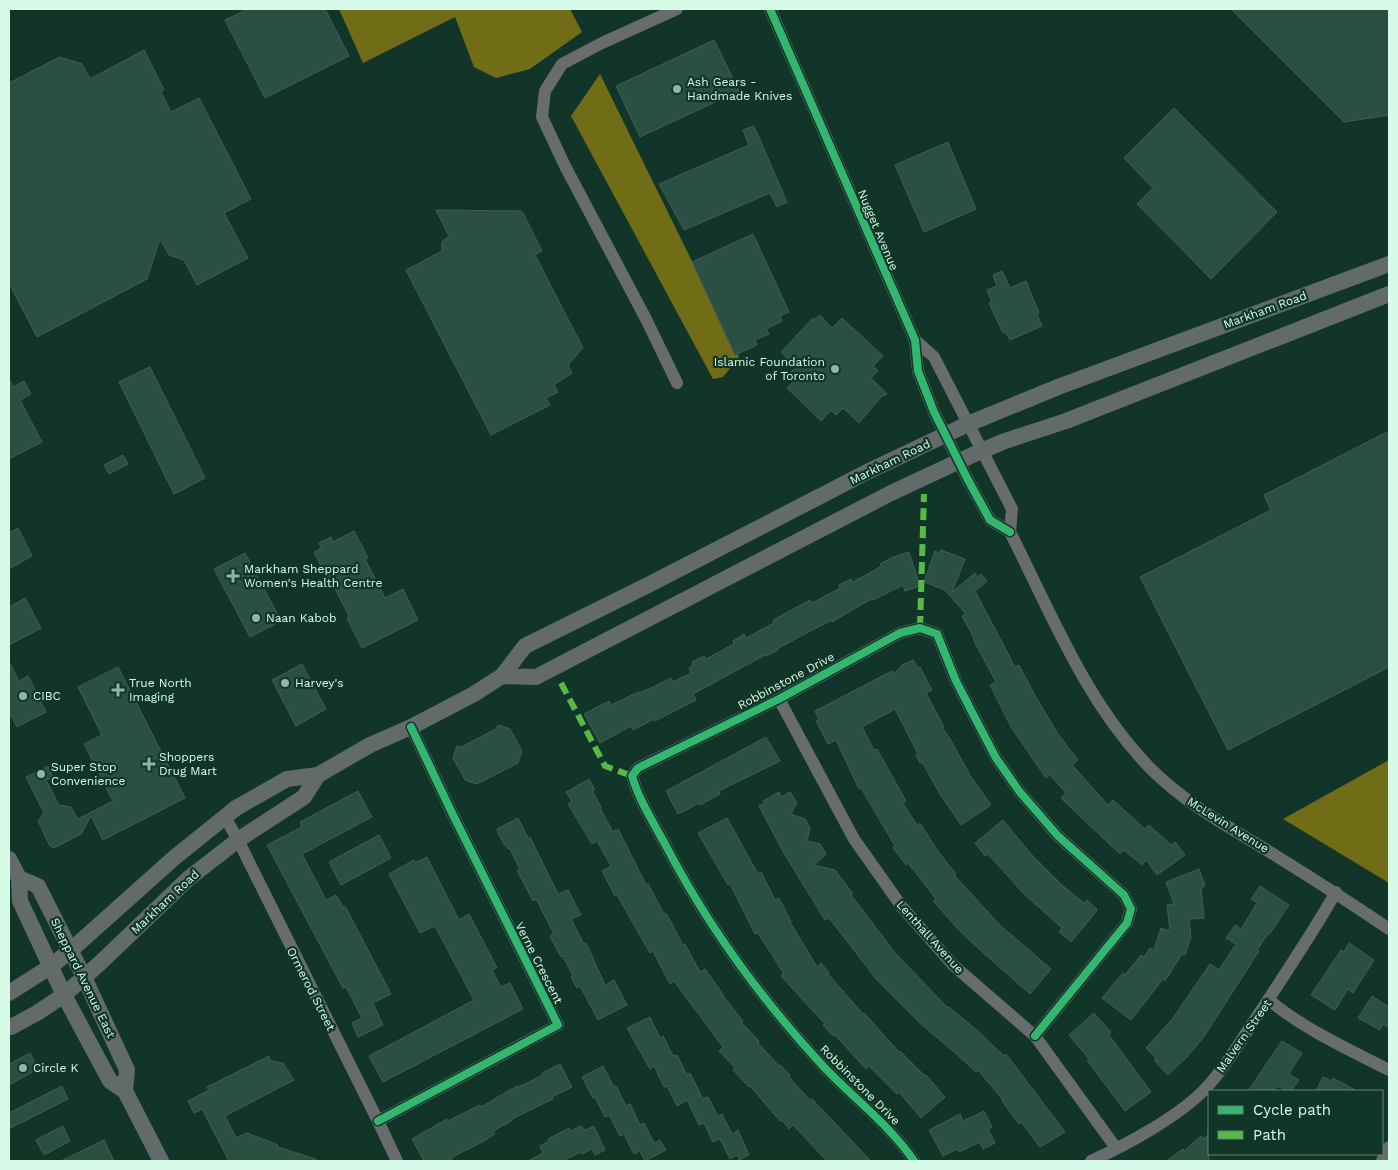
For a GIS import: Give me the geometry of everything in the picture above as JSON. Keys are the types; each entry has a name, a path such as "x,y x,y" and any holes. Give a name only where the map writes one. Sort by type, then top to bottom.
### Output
{"main road":[{"name":"Markham Road","path":"9,993 50,967 71,950 174,858 236,808 287,779 318,775 370,745 411,727 474,694 502,676 525,646 867,472 968,424 1058,387 1389,264"},
{"path":"502,676 536,677 891,493 981,451 1066,421 1389,294"},
{"name":"Markham Road","path":"9,1027 37,1013 64,995 189,878 238,840 304,797 318,775"},
{"name":"Sheppard Avenue East","path":"9,859 19,878 20,901 64,995 110,1081 125,1091 161,1161"},
{"name":"Sheppard Avenue East","path":"19,878 38,886 71,950 127,1070 125,1091"}],"street":[{"path":"677,9 602,43 562,64 545,91 542,117 565,166 646,319 677,383"},
{"name":"Nugget Avenue","path":"770,9 914,340 918,371 934,412 959,461"},
{"name":"Nugget Avenue","path":"914,340 934,357 981,451"},
{"name":"McLevin Avenue","path":"981,451 1012,509 1010,532 1081,674 1115,725 1151,769 1191,804 1336,892 1389,929"},
{"path":"959,461 990,520 1010,532"},
{"name":"Robbinstone Drive","path":"914,1161 902,1143 805,1046 758,991 716,931 677,867 634,784 632,776 638,768 779,699 900,633 920,628 937,634 956,681 996,758 1032,807 1058,836 1124,896 1131,909 1128,923 1036,1036"},
{"name":"Lenthall Avenue","path":"779,699 854,839 902,907 953,965 1036,1036 1116,1148"},
{"name":"Verne Crescent","path":"378,1121 558,1025 453,816 411,727"},
{"name":"Ormerod Street","path":"224,817 238,840 397,1161"},
{"name":"Malvern Street","path":"1091,1161 1150,1130 1205,1090 1222,1069 1269,1000 1336,892"},
{"path":"1269,1000 1313,1031 1389,1070"},
{"path":"1382,1161 1389,1146"}],"shaded area":[{"path":"339,9 570,9 582,32 530,69 496,78 474,67 455,17 363,63"},
{"path":"600,74 739,357 723,377 713,379 571,116"},
{"path":"1389,760 1389,883 1283,819"}],"building":[{"path":"248,9 325,9 349,56 265,98 225,20"},
{"path":"1231,9 1389,9 1389,115 1344,122"},
{"name":"Ash Gears - Handmade Knives","path":"714,40 739,91 640,137 616,86"},
{"path":"144,50 164,90 161,92 171,112 199,98 251,199 224,213 248,258 197,285 184,260 169,255 160,239 147,279 37,337 9,283 9,83 60,57 82,64 90,79"},
{"path":"1174,108 1277,212 1211,279 1137,204 1153,188 1124,158"},
{"path":"754,126 787,202 777,207 770,193 684,230 659,184 749,145 743,130"},
{"path":"948,142 976,209 924,232 895,165"},
{"path":"436,210 520,211 523,213 542,251 535,255 583,348 568,365 572,373 554,385 558,392 546,398 550,405 491,435 406,270 442,251 442,242 449,236"},
{"path":"753,234 789,312 780,316 782,321 766,329 769,334 755,340 757,345 735,355 692,262"},
{"path":"1002,271 1010,288 1026,281 1039,313 1037,314 1042,326 1010,340 1005,332 1003,333 989,303 992,302 987,290 997,286 993,275"},
{"name":"Islamic Foundation of Toronto","path":"820,315 832,328 842,318 883,356 873,366 878,371 871,378 887,394 881,397 859,423 843,408 836,415 831,410 821,421 787,388 796,379 791,372 796,367 781,352 813,318 815,319"},
{"path":"150,367 205,478 174,494 119,382"},
{"path":"9,379 13,387 24,381 31,394 20,400 42,442 9,459"},
{"path":"1389,431 1389,667 1228,750 1140,577 1271,510 1264,495"},
{"path":"123,455 128,464 109,474 104,465"},
{"path":"18,528 32,556 9,569 9,533"},
{"path":"354,531 368,558 365,559 385,598 403,589 418,620 362,648 347,618 349,616 314,552 321,548 319,543 331,537 333,542"},
{"path":"941,550 965,559 952,592 975,573 977,577 981,574 987,581 975,591 1015,667 1019,665 1058,734 1078,760 1072,765 1108,805 1113,800 1145,829 1149,825 1171,845 1175,842 1185,855 1157,875 1146,860 1142,865 1124,850 1120,854 1061,798 1066,793 1050,775 1046,778 1011,727 990,685 996,682 962,616 966,614 945,590 924,582 935,551 940,553"},
{"path":"909,552 920,586 905,591 903,585 872,599 832,622 832,620 693,694 696,700 633,730 631,726 600,743 584,714 609,701 611,705 671,678 673,682 691,673 689,668 693,665 692,662 704,656 706,659 734,644 733,641 744,634 746,638 774,623 773,620 810,600 812,603 840,588 839,585 851,579 853,582 882,566 880,564 891,558"},
{"path":"245,553 281,621 250,637 214,569"},
{"path":"25,598 41,628 9,645 9,607"},
{"path":"913,660 918,668 920,667 932,690 926,693 944,727 942,728 971,777 991,805 961,825 940,794 922,762 920,763 916,755 918,754 895,709 862,727 874,750 877,749 906,801 903,803 917,825 920,823 937,850 956,874 954,875 1000,925 1051,969 1030,994 957,928 933,901 936,899 908,863 906,865 893,848 895,846 861,788 859,789 836,740 828,744 816,721 819,720 815,711 892,671 894,674 902,665"},
{"name":"CIBC","path":"9,662 19,681 28,676 46,712 17,727 9,712"},
{"path":"302,664 326,709 296,726 272,680"},
{"path":"118,667 185,798 103,840 91,816 81,834 54,848 50,846 38,821 44,813 26,777 48,766 53,777 46,780 59,805 71,807 78,819 113,801 84,744 102,735 78,687"},
{"path":"498,725 510,729 522,751 518,763 477,784 465,780 453,758 457,746 461,747 496,729"},
{"path":"766,737 780,761 719,791 720,794 700,805 699,803 678,814 666,791"},
{"path":"589,779 595,790 592,791 613,832 618,829 646,885 648,884 664,914 666,913 700,972 705,969 743,1021 742,1023 759,1041 758,1043 790,1075 788,1076 810,1100 812,1099 871,1161 827,1161 793,1125 789,1129 782,1120 780,1121 750,1086 733,1070 735,1068 719,1051 723,1047 674,981 670,984 653,951 650,953 602,871 611,866 597,841 592,844 568,804 572,802 566,792"},
{"path":"358,791 372,817 302,854 326,900 336,895 343,907 345,906 391,994 373,1003 383,1025 358,1037 352,1023 362,1018 346,987 343,988 267,845 302,827 300,822"},
{"path":"779,792 781,797 790,792 797,803 791,814 805,819 810,828 807,841 820,844 826,854 814,865 835,870 853,894 851,895 896,954 948,1008 978,1031 1004,1056 1006,1054 1065,1132 1040,1147 1021,1122 1019,1124 1003,1100 978,1070 976,1072 922,1025 877,980 829,918 825,920 785,855 759,806 764,803 763,801"},
{"path":"518,818 528,838 530,837 558,894 568,890 581,915 571,919 584,944 586,943 605,985 614,980 627,1005 598,1020 580,986 577,988 571,977 573,976 563,956 561,957 550,936 554,934 536,899 533,901 517,870 520,869 509,848 504,844 498,833 497,829"},
{"path":"727,818 758,874 761,872 775,900 779,898 790,922 817,967 821,963 828,974 863,1014 899,1052 926,1075 945,1097 921,1118 899,1092 897,1094 869,1066 866,1069 835,1035 833,1036 823,1025 825,1024 781,976 784,974 758,933 755,934 730,884 728,885 698,833"},
{"path":"1003,820 1030,853 1062,885 1084,903 1087,900 1097,909 1071,942 1059,932 1062,928 1024,894 988,854 985,856 975,843"},
{"path":"379,835 391,858 341,885 329,862"},
{"path":"427,857 459,920 469,914 497,968 492,970 501,987 510,983 523,1009 383,1082 369,1056 474,1000 435,926 420,933 389,874 414,860 415,863"},
{"path":"1199,869 1205,886 1201,888 1204,918 1189,919 1191,937 1185,955 1182,954 1165,981 1163,979 1131,1020 1102,998 1123,973 1125,975 1141,955 1144,957 1150,948 1154,950 1161,928 1170,931 1167,905 1174,904 1166,882"},
{"path":"1260,886 1289,905 1257,950 1259,951 1203,1038 1168,1075 1146,1048 1173,1018 1210,964 1219,970 1236,944 1226,938 1235,925 1241,929 1257,903 1251,899"},
{"path":"1349,943 1374,960 1353,993 1348,989 1335,1010 1311,995 1341,950 1344,952"},
{"path":"1372,996 1389,1007 1389,1028 1383,1024 1380,1030 1358,1018"},
{"path":"1094,1013 1111,1032 1109,1035 1151,1092 1125,1111 1087,1060 1089,1059 1069,1035"},
{"path":"650,1017 660,1038 663,1036 673,1056 677,1055 687,1075 690,1073 703,1099 708,1097 718,1116 722,1114 732,1134 738,1130 749,1155 739,1160 737,1155 730,1159 720,1139 713,1142 704,1123 699,1125 687,1100 677,1106 667,1086 664,1087 654,1066 650,1069 627,1028"},
{"path":"1282,1041 1302,1053 1289,1074 1299,1080 1292,1090 1284,1090 1278,1086 1274,1090 1249,1090"},
{"path":"30,1053 38,1069 9,1085 9,1064"},
{"path":"269,1056 271,1061 283,1063 294,1080 225,1116 236,1138 247,1133 278,1145 277,1147 316,1159 316,1161 229,1161 202,1109 194,1113 188,1101 209,1090 207,1087"},
{"path":"560,1064 572,1087 552,1097 553,1099 512,1119 493,1131 495,1134 451,1158 452,1161 424,1161 412,1139 447,1119 448,1121 480,1105 481,1107"},
{"path":"603,1066 626,1106 630,1104 640,1125 644,1123 654,1143 660,1140 666,1150 645,1161 640,1151 634,1154 624,1134 620,1136 609,1115 605,1117 582,1077"},
{"path":"1323,1077 1332,1081 1333,1078 1355,1090 1316,1090"},
{"path":"62,1086 68,1099 9,1129 9,1113"},
{"path":"984,1111 992,1127 988,1129 995,1143 983,1149 980,1142 959,1152 957,1149 943,1156 929,1130 960,1114 963,1121"},
{"path":"63,1126 70,1141 44,1155 36,1140"},
{"path":"581,1126 585,1130 594,1126 605,1150 595,1155 592,1149 562,1161 528,1161 543,1153 540,1146 549,1141 548,1139 569,1128 570,1131"},
{"path":"1208,1135 1209,1161 1166,1161 1183,1149 1184,1151 1201,1136 1203,1139"},
{"path":"104,1140 114,1161 61,1161"}],"marked path":[{"path":"920,628 924,494"},
{"path":"561,683 605,766 632,776"}],"cycle path":[{"path":"770,9 915,340 918,371 934,412 990,520 1010,532"},
{"path":"914,1161 894,1135 800,1041 736,960 681,874 638,794 632,776 638,768 779,699 900,633 920,628 937,634 956,681 974,716 996,758 1019,791 1058,836 1124,895 1131,909 1127,923 1035,1036"},
{"path":"378,1121 558,1025 411,727"}],"place":[{"name":"Ash Gears - Handmade Knives","path":"677,89"},
{"name":"Islamic Foundation of Toronto","path":"835,369"},
{"name":"Markham Sheppard Women's Health Centre","path":"233,576"},
{"name":"Naan Kabob","path":"256,618"},
{"name":"Harvey's","path":"285,683"},
{"name":"True North Imaging","path":"118,690"},
{"name":"CIBC","path":"23,696"},
{"name":"Shoppers Drug Mart","path":"149,764"},
{"name":"Super Stop Convenience","path":"41,774"},
{"name":"Circle K","path":"23,1068"}]}
